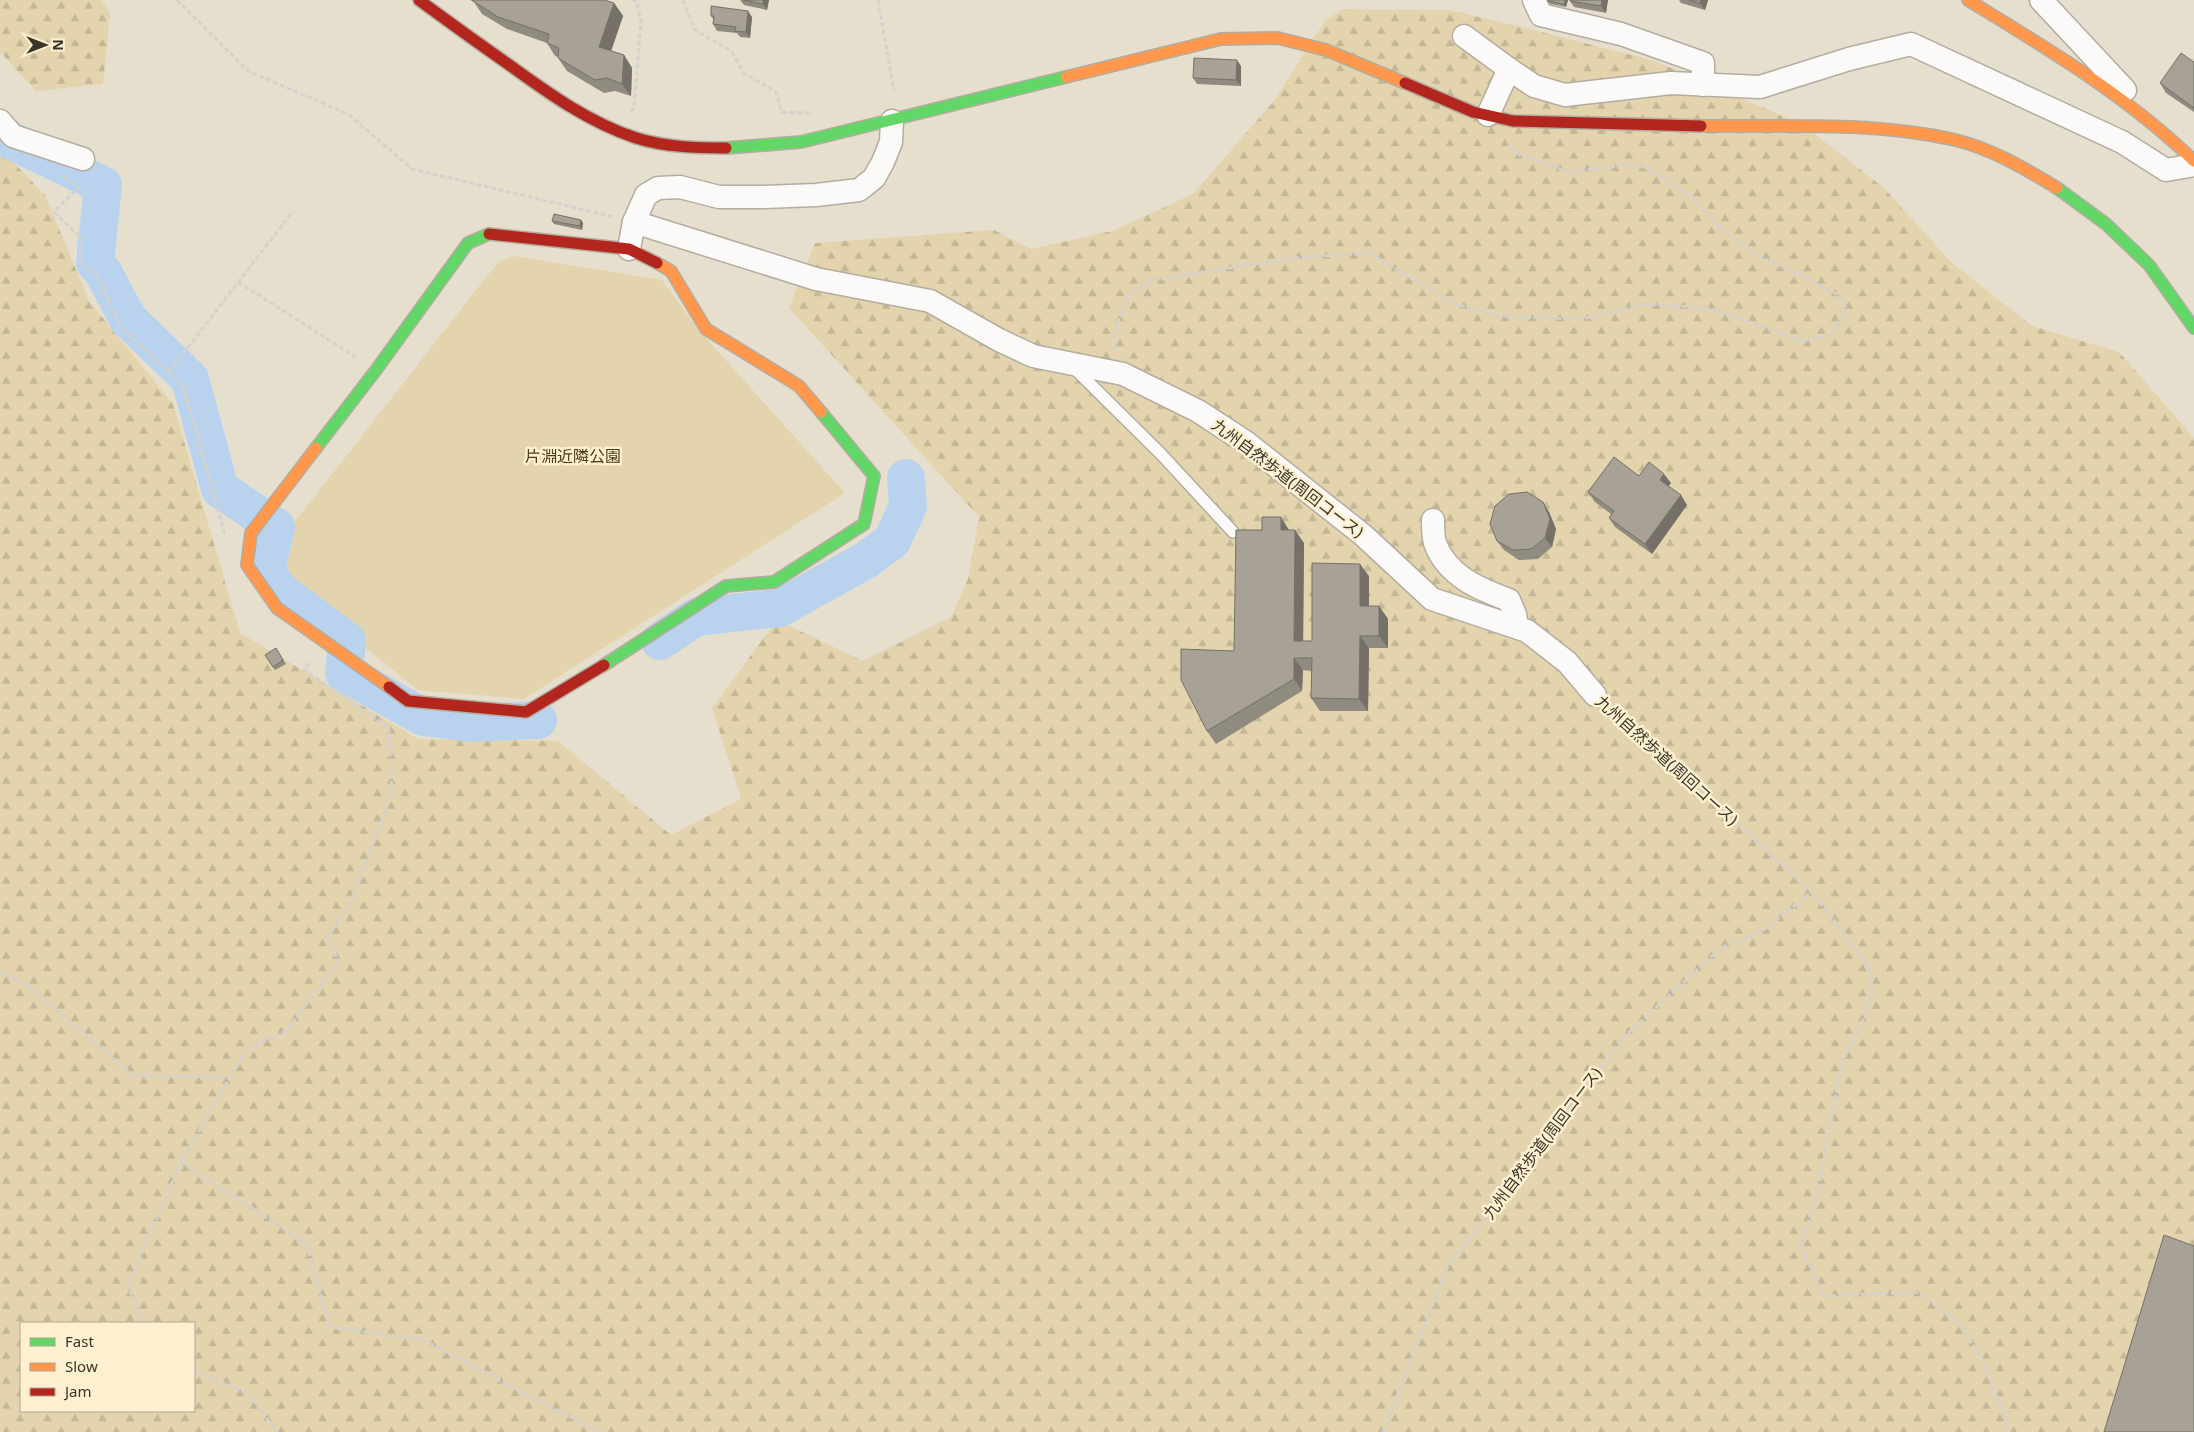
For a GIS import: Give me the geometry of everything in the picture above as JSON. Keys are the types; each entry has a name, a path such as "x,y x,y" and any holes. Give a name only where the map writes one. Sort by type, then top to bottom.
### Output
{"street":[{"path":"419,0 562,104 617,131 656,143 703,149 763,148 802,142 1221,39 1278,38 1326,50 1473,112 1513,121 1655,126 1875,127 1956,140 2016,163 2066,194 2106,224 2148,265 2194,328"},
{"path":"1534,0 1541,16 1621,34 1703,64 1704,85"},
{"path":"1968,0 2076,67 2166,132"},
{"path":"2041,0 2099,64 2194,161"},
{"path":"1464,36 1534,86 1565,95 1671,83 1760,87 1849,59 1911,44 2122,142 2166,170 2194,165"},
{"path":"1488,115 1509,69"},
{"path":"0,121 13,136 84,160"},
{"path":"629,249 634,222 646,195 658,188 680,187 719,197 816,195 859,190 874,178 883,162 891,142 892,121"},
{"name":"九州自然歩道(周回コース)","path":"634,222 816,279 930,301 999,340 1033,356 1123,374 1198,411 1247,443 1363,535 1432,599 1517,626 1527,631 1567,662 1595,695"},
{"path":"489,234 629,249 672,271 706,329 799,386 874,476 864,524 774,582 726,586 595,671 526,712 408,701 277,608 247,565 251,533 376,370 468,243 489,234"},
{"path":"1433,520 1435,542 1444,560 1454,573 1478,587 1509,600 1515,614 1517,626"}],"lane":[{"path":"1067,362 1161,454 1233,532"}],"path":[{"path":"177,0 248,70 348,114 412,169 634,222"},
{"path":"617,131 634,108 637,82 641,21 637,2 632,0"},
{"path":"683,0 695,30 731,51 744,73 776,92 782,112 819,114"},
{"path":"878,0 894,91"},
{"path":"1123,374 1113,336 1128,295 1151,280 1292,258 1368,253 1455,304 1502,316 1582,319 1645,304 1708,308 1803,341 1831,334 1844,317 1845,305 1835,294 1802,276 1762,258 1721,229 1692,198 1664,178 1643,167 1627,165 1568,172 1518,154 1504,142"},
{"path":"63,176 79,187 54,212 81,238 80,263 99,278 120,327 183,385 226,538"},
{"path":"168,372 293,211"},
{"path":"238,282 376,370"},
{"path":"144,1322 128,1286 181,1162 247,1048 285,1032 339,962 327,938 350,904 392,794 390,728 304,670 324,643"},
{"name":"九州自然歩道(周回コース)","path":"1383,1432 1447,1268 1623,1038 1721,948 1762,931 1812,892 1688,778 1629,728 1595,695"},
{"path":"1812,892 1862,957 1871,972 1872,995 1862,1022 1842,1062 1818,1191 1801,1246 1823,1296 1918,1292 1961,1324 1982,1360 2009,1427 2008,1432"},
{"path":"0,973 24,982 133,1075 229,1077"},
{"path":"181,1162 306,1244 330,1327 423,1340 599,1432"},
{"path":"195,1371 248,1393 277,1432"}],"green space":[{"path":"0,0 101,0 110,13 103,84 36,91 0,52"},
{"path":"1343,9 1449,10 1655,61 1803,125 1884,188 1952,263 2032,326 2119,352 2194,438 2194,1432 0,1432 0,148 45,195 89,301 173,404 240,633 418,739 558,741 671,835 741,799 712,708 777,620 863,661 951,617 968,579 979,517 789,308 815,243 994,230 1031,249 1112,231 1193,194 1274,101 1325,21"},
{"name":"片淵近隣公園","path":"514,256 662,280 698,329 845,493 524,699 418,690 290,587 279,560 286,533 487,276 500,261"}],"building":[{"path":"472,0 604,0 614,3 599,47 624,55 622,84 607,78 595,80 558,58 559,48 547,43 549,34 498,17"},
{"path":"744,0 763,0 763,4"},
{"path":"1548,0 1565,0 1564,4"},
{"path":"1570,0 1602,0 1601,6"},
{"path":"1689,0 1701,0 1700,3"},
{"path":"711,6 748,11 746,32 735,31 736,27 713,24 714,16 711,16"},
{"path":"2181,53 2194,62 2194,108 2160,83"},
{"path":"1194,58 1237,60 1236,80 1193,78"},
{"path":"554,214 581,220 580,226 552,221"},
{"path":"1614,457 1639,476 1649,462 1664,474 1660,480 1681,495 1645,544 1609,518 1614,511 1588,492"},
{"path":"1527,492 1543,502 1550,519 1545,538 1531,549 1513,550 1497,541 1490,524 1495,506 1509,494"},
{"path":"1262,517 1281,517 1281,530 1295,530 1294,641 1312,641 1312,563 1360,564 1360,606 1379,606 1379,636 1360,636 1359,699 1311,698 1312,658 1294,658 1294,679 1207,731 1181,680 1181,649 1234,651 1236,530 1262,530"},
{"path":"276,648 283,660 273,667 265,655"},
{"path":"2164,1235 2194,1246 2194,1432 2104,1432"}],"waterway":[{"path":"8,139 103,185 95,263 103,272 128,319 190,379 220,489 276,527 266,570 280,591 347,641 344,673 423,717 471,723 538,720"},
{"path":"660,641 696,617 780,608 866,560 892,541 908,506 906,478"}],"traffic: fast":[{"path":"726,148 801,142 1066,77"},
{"path":"2057,188 2106,224 2149,265 2194,328"},
{"path":"316,448 376,370 468,243 489,234"},
{"path":"604,665 726,586 774,582 864,524 874,476 821,412"}],"traffic: slow":[{"path":"1968,0 2086,74 2142,115 2194,161"},
{"path":"1066,77 1221,39 1278,38 1326,50 1405,83"},
{"path":"1701,126 1860,127 1924,134 1955,140 1981,148 2057,188"},
{"path":"657,263 671,271 706,329 799,386 821,412"},
{"path":"316,448 251,533 247,565 277,608 389,687"}],"traffic: jam":[{"path":"419,0 553,96 601,124 636,138 658,143 726,148"},
{"path":"1405,83 1473,112 1513,121 1701,126"},
{"path":"489,234 629,249 657,263"},
{"path":"389,687 408,701 526,712 604,665"}]}
